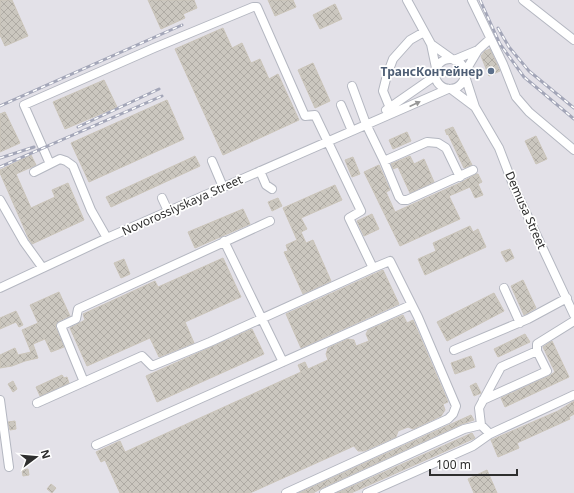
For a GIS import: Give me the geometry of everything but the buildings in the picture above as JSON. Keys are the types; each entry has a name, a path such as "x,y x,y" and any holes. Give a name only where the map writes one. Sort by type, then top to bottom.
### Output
{"street":[{"path":"408,0 431,44 435,72 439,85 450,89 475,107"},
{"path":"472,0 516,97 529,112 574,150"},
{"path":"523,0 574,40"},
{"path":"50,164 24,105 160,45 253,7 257,7 304,116 315,115 361,212 349,218 373,268"},
{"path":"390,108 383,91 393,59 410,40 424,32"},
{"path":"366,124 460,85 478,50 490,39"},
{"path":"431,44 453,60 460,63 475,107"},
{"path":"366,124 390,108 435,72 442,61 448,59 453,60 478,50"},
{"path":"352,86 366,124 399,197 402,200 407,200 473,170"},
{"path":"341,104 352,131"},
{"name":"Demusa Street","path":"475,107 499,148 526,214 574,315"},
{"name":"Novorossiyskaya Street","path":"0,288 106,238 366,124"},
{"path":"384,161 428,142 438,143 446,148 460,177"},
{"path":"34,172 60,159 73,166 91,210 106,238"},
{"path":"212,161 223,187"},
{"path":"260,171 266,184 272,189"},
{"path":"162,198 168,211"},
{"path":"0,200 24,242 42,267"},
{"path":"84,382 61,326 76,319 78,309 270,221"},
{"path":"224,241 283,362"},
{"path":"36,403 142,356 152,366 210,342 390,261 418,317 456,406 453,414 448,419 430,428 286,493"},
{"path":"504,288 520,323"},
{"path":"454,350 520,323 567,298"},
{"path":"96,445 412,305"},
{"path":"483,400 547,371 537,351 536,344 574,321"},
{"path":"490,434 480,425 479,408 501,367 537,351"},
{"path":"367,493 473,446 490,434 574,395"},
{"path":"0,400 9,467"},
{"path":"324,493 464,430 480,425"}],"shaded area":[{"path":"0,0 574,0 574,493 0,493"}],"railway":[{"path":"480,0 500,44 524,77 574,119"},
{"path":"0,106 182,25"},
{"path":"498,28 509,47 529,71 574,108"},
{"path":"78,127 159,89"},
{"path":"0,167 162,96"},
{"path":"0,158 34,147"}],"place":[{"name":"ТрансКонтейнер","path":"491,71"}]}
